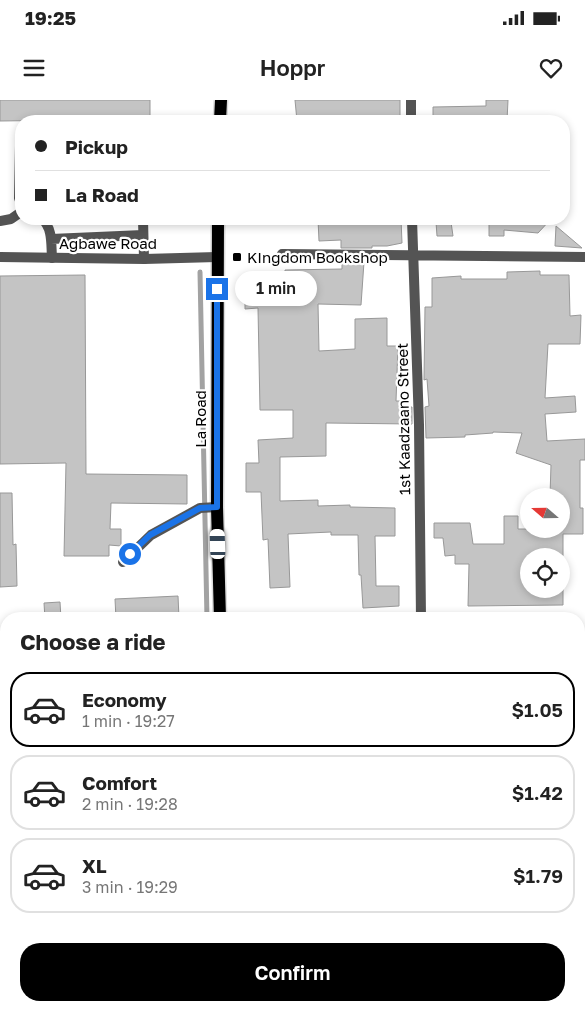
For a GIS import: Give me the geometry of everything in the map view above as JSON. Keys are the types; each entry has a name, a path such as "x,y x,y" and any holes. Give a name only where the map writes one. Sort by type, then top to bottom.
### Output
{"main road":[{"path":"220,115 221,100"},
{"name":"La Road","path":"218,225 208,508 219,612"}],"street":[{"path":"411,100 411,115"},
{"path":"0,221 15,216"},
{"path":"48,225 52,258"},
{"path":"143,225 144,259"},
{"name":"1st Kaadzaano Street","path":"412,225 420,425 421,612"},
{"path":"51,239 144,235"},
{"path":"282,254 585,257"},
{"name":"Agbawe Road","path":"0,257 144,259 217,256"},
{"path":"123,562 150,535 208,508"}],"building":[{"path":"0,100 150,100 150,115 15,115 15,121 0,121"},
{"path":"295,100 400,100 400,115 296,115"},
{"path":"486,100 508,100 507,115 433,115 433,107 486,106"},
{"path":"318,225 401,225 402,243 387,246 341,248 341,240 319,241"},
{"path":"436,225 451,225 453,236 437,236"},
{"path":"489,225 545,225 538,233 504,230 504,236 489,236"},
{"path":"556,226 582,248 555,246"},
{"path":"342,261 364,262 361,305 318,304 319,351 355,349 355,319 387,318 387,346 398,346 396,401 400,401 400,407 412,407 412,424 326,423 326,456 280,457 280,501 318,500 318,506 350,505 350,507 395,508 395,536 375,536 376,586 399,586 399,606 363,608 361,575 359,575 358,535 331,535 331,532 288,534 290,587 270,588 268,539 263,540 261,492 246,492 246,463 259,463 258,440 293,438 293,410 260,410 258,308 245,309 245,276 285,275 285,270 342,269"},
{"path":"540,271 540,275 569,275 570,316 581,315 580,344 548,344 545,398 575,396 576,412 545,414 547,441 585,439 585,460 580,460 580,508 583,508 583,534 570,534 570,488 550,488 551,465 516,453 522,433 493,432 465,435 465,437 426,438 425,407 429,406 427,379 424,380 425,307 432,307 432,278 461,276 461,279 507,279 507,272"},
{"path":"85,275 86,474 187,475 187,504 111,503 110,529 121,529 121,546 109,545 109,556 64,556 66,463 0,464 0,276"},
{"path":"0,493 12,493 13,545 16,544 17,586 0,587"},
{"path":"504,516 518,516 518,529 520,529 520,538 563,538 563,548 520,548 520,598 563,598 563,605 468,606 469,564 455,564 455,555 445,556 443,538 434,538 434,523 470,523 473,544 504,544"},
{"path":"178,596 179,612 116,612 115,599"},
{"path":"60,602 61,612 45,612 44,603"}],"waterway":[{"path":"200,272 207,612"}],"place":[{"name":"KIngdom Bookshop","path":"237,257"}],"route":[{"path":"130,554 150,535 200,508 217,507 217,289"}]}
